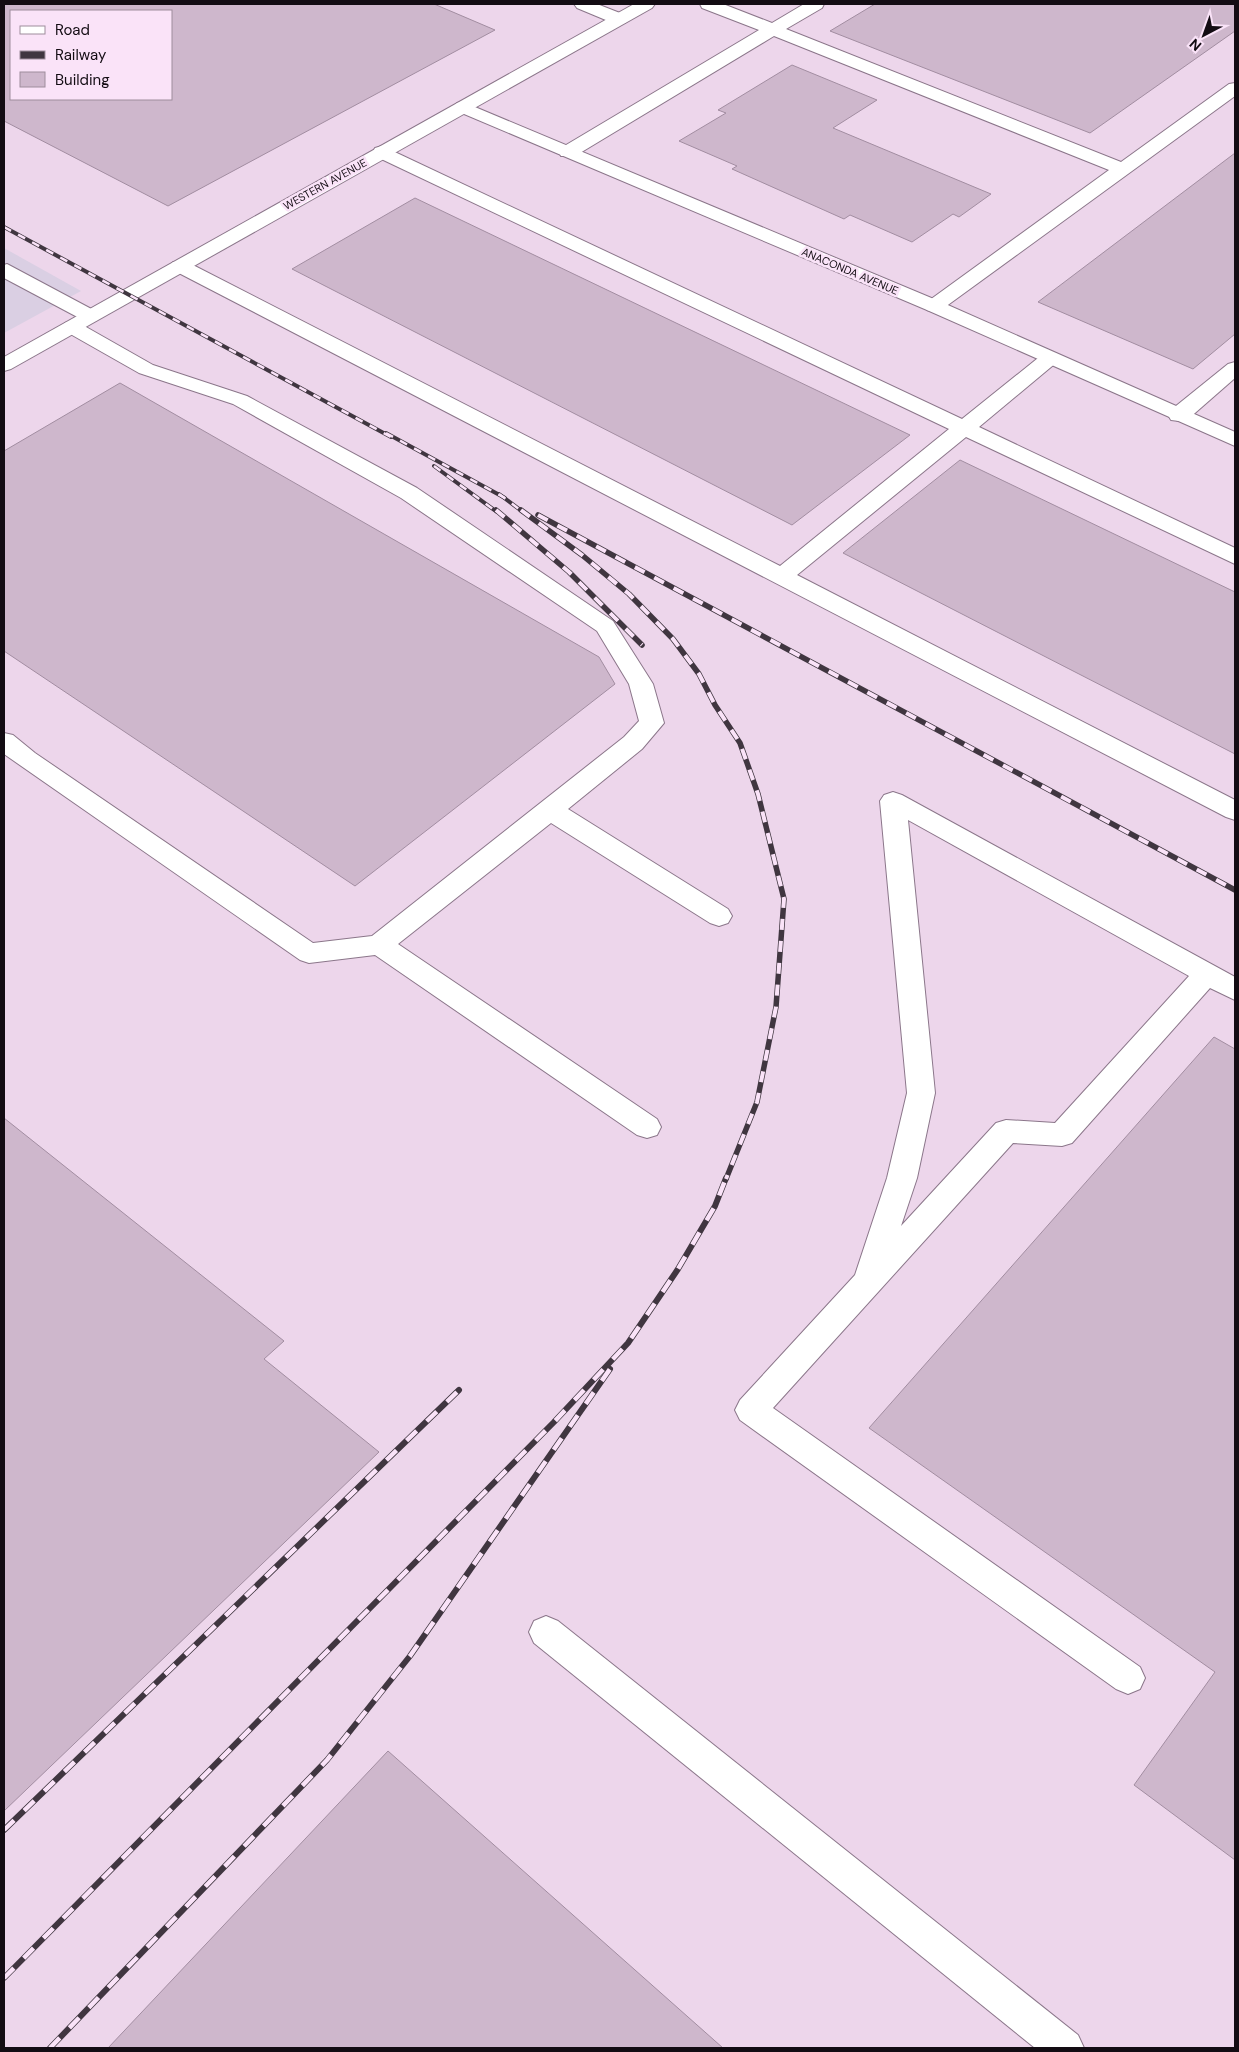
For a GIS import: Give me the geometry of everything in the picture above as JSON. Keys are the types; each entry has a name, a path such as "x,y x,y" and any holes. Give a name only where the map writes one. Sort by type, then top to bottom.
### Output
{"street":[{"path":"583,4 619,19"},
{"name":"WESTERN AVENUE","path":"4,365 646,4"},
{"path":"708,4 1124,169"},
{"path":"568,152 816,4"},
{"path":"934,306 1235,88"},
{"name":"ANACONDA AVENUE","path":"463,106 934,306 1235,440"},
{"path":"382,152 1235,557"},
{"path":"180,266 1235,811"},
{"path":"4,741 26,759 309,954 379,945 633,743 652,723 642,684 605,626 409,494 240,400 146,369 5,270"},
{"path":"781,577 1050,358"},
{"path":"1179,415 1235,368"},
{"path":"867,1284 902,1178 920,1093 893,800 1235,990"},
{"path":"550,810 719,916"},
{"path":"379,945 647,1127"},
{"path":"1128,1678 751,1410 1006,1131 1062,1136 1207,974"},
{"path":"546,1632 1065,2048"}],"shaded area":[{"path":"4,248 81,291 4,333"}],"building":[{"path":"4,4 434,4 495,30 168,206 4,121"},
{"path":"875,4 1235,4 1235,31 1090,133 830,31"},
{"path":"792,65 877,100 833,128 991,194 959,217 953,214 912,242 850,215 844,219 732,169 737,166 679,141 726,113 718,110"},
{"path":"1235,153 1235,334 1193,369 1038,302"},
{"path":"415,198 910,435 792,525 292,269"},
{"path":"120,383 599,657 615,684 355,886 4,651 4,451"},
{"path":"960,460 1235,592 1235,754 843,553"},
{"path":"1214,1037 1235,1049 1235,1860 1134,1785 1215,1672 869,1428"},
{"path":"4,1118 284,1341 264,1359 379,1452 4,1811"},
{"path":"388,1751 723,2048 108,2048"}],"railway":[{"path":"4,227 391,437"},
{"path":"386,433 503,497"},
{"path":"434,466 497,512"},
{"path":"499,494 503,497"},
{"path":"503,497 523,512"},
{"path":"496,510 569,572 642,645"},
{"path":"521,510 582,555 629,594 673,639 699,674 715,705 740,743 758,794 784,899 776,1007 757,1102 726,1179"},
{"path":"538,515 1235,890"},
{"path":"4,1978 554,1422 628,1343 678,1269 715,1206 726,1178"},
{"path":"50,2048 327,1760 410,1656 610,1369"},
{"path":"4,1830 459,1390"}]}
